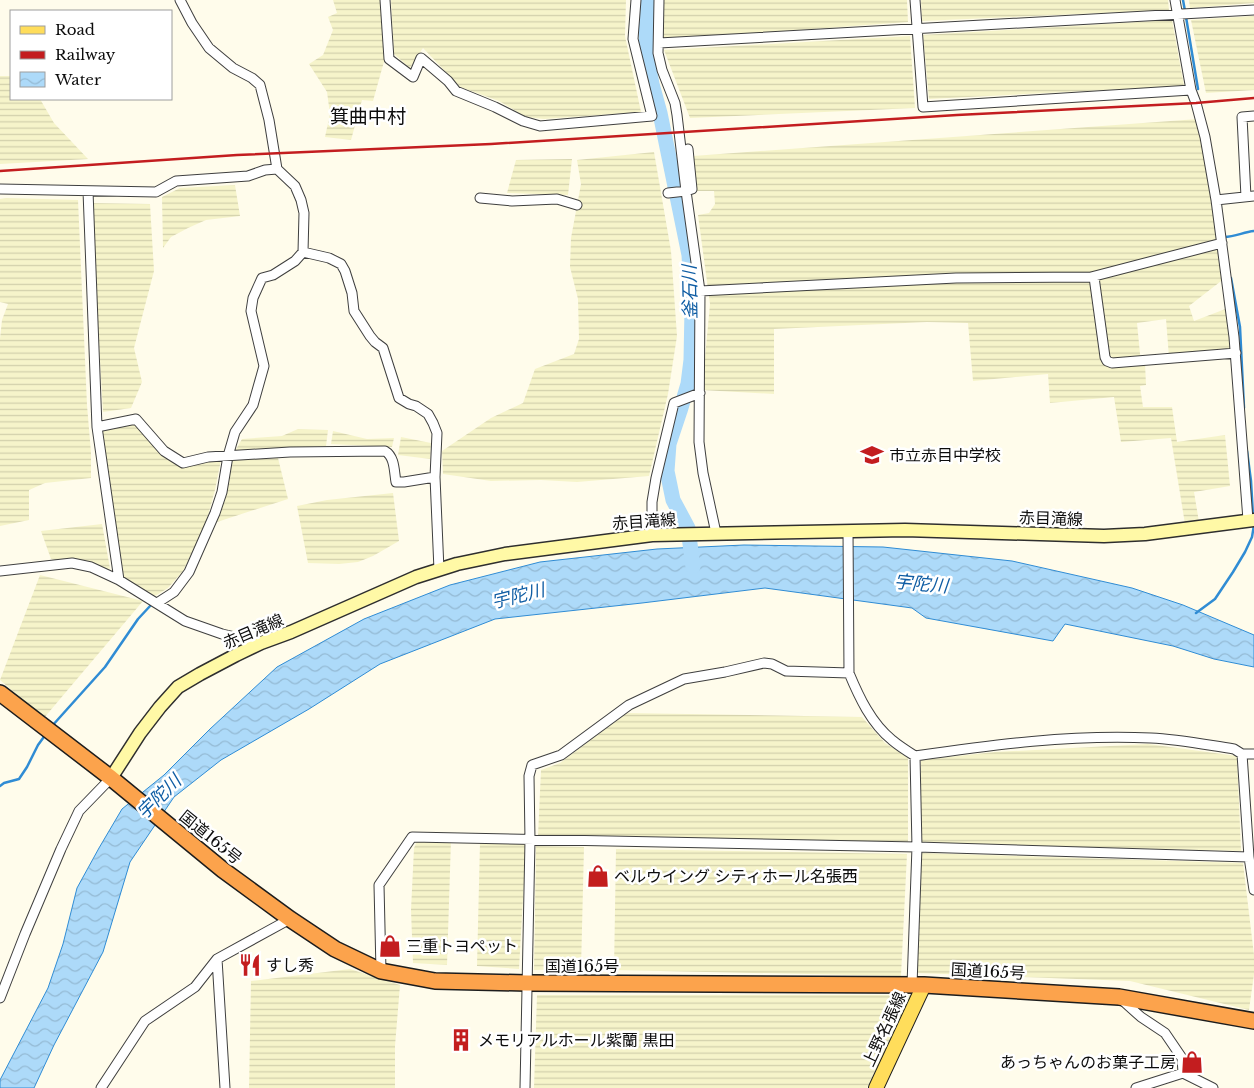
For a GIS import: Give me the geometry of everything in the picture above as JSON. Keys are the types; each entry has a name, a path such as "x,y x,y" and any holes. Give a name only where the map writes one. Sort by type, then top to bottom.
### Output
{"highway":[{"name":"国道165号","path":"0,693 116,782 223,870 335,949 381,972 435,981 918,985 1119,997 1254,1020"}],"main road":[{"name":"赤目滝線","path":"116,782 140,733 178,687 261,643 416,578 457,564 505,554 652,535 716,533 848,534 905,530 1104,536 1145,534 1251,520"},
{"name":"上野名張線","path":"876,1088 918,985"}],"street":[{"path":"157,603 174,592 189,572 215,513 222,492 228,456 235,432 254,405 264,366 251,311 253,298 262,278 273,275 295,261 303,252 304,213 301,200 295,186 277,168 269,120 260,85 252,78 233,68 209,48 192,23 180,0"},
{"path":"385,0 389,59 413,77 421,58 456,91 523,121 540,126 652,116 633,39 636,0"},
{"path":"660,0 658,53 678,115 685,191 700,291 699,442 716,533"},
{"path":"915,0 923,107 1191,90"},
{"path":"1175,0 1182,14 1191,90 1205,137 1216,200 1236,353 1251,520"},
{"path":"659,44 1254,10"},
{"path":"1216,200 1250,196 1244,158 1242,117 1254,116"},
{"path":"669,193 692,188 688,149"},
{"path":"1244,158 1254,157"},
{"path":"0,189 156,192 176,181 248,176 277,168"},
{"path":"88,191 97,428 119,580"},
{"path":"480,198 512,201 557,199 577,205"},
{"path":"700,291 956,278 1094,277 1222,242"},
{"path":"303,252 341,264 352,293 354,311 370,336 383,348 399,398 428,414 433,423 437,433 435,477 439,570"},
{"path":"1094,277 1107,361 1112,363 1236,353"},
{"path":"652,535 652,502 656,478 674,403 700,393"},
{"path":"97,428 136,419 164,451 183,463 208,457 290,452 385,450 390,454 393,461 396,482 435,477"},
{"path":"848,534 849,673 865,707 876,723 891,740 915,756 1046,740 1106,737 1153,738 1234,749 1242,754 1254,754"},
{"path":"0,571 72,563 91,567 119,580 185,621 222,634 261,643"},
{"path":"525,1088 530,840 529,776 532,765 561,756 629,705 684,679 764,663 772,664 786,671 849,673"},
{"path":"1242,754 1249,857 1254,890"},
{"path":"915,756 918,985"},
{"path":"0,998 25,934 79,811 116,782"},
{"path":"381,972 379,884 412,837 1249,857"},
{"path":"101,1088 145,1021 195,987 216,959 290,919"},
{"path":"216,959 226,1088"},
{"path":"1119,997 1142,1017 1165,1033 1182,1058 1183,1073"},
{"path":"1136,1088 1183,1073 1213,1088"}],"shaded area":[{"path":"333,0 380,0 385,58 373,101 362,100 351,140 325,137 330,114 327,92 309,64 323,55 333,30 328,17 337,13"},
{"path":"391,0 626,0 625,36 641,112 544,119 526,117 499,101 460,87 423,48 410,68 394,54"},
{"path":"664,0 907,0 908,22 663,40"},
{"path":"921,0 1168,0 1169,10 922,21"},
{"path":"1189,0 1254,0 1254,3 1190,8"},
{"path":"1254,16 1254,90 1206,93 1191,20"},
{"path":"1172,20 1184,86 929,99 923,35"},
{"path":"910,36 915,108 690,118 664,50"},
{"path":"0,76 10,76 10,100 41,100 54,123 88,159 0,164"},
{"path":"1198,119 1220,237 1225,278 1189,306 1194,321 1228,308 1233,350 1169,357 1166,319 1137,323 1141,364 1145,363 1146,385 1140,386 1143,407 1172,407 1177,442 1225,435 1230,486 1194,492 1199,522 1185,524 1171,438 1121,442 1114,397 1050,403 1048,374 973,381 968,323 927,322 774,329 774,394 702,390 710,304 698,215 709,213 715,204 714,191 695,191 693,156"},
{"path":"654,152 671,251 677,336 668,394 649,476 577,482 541,480 491,481 443,474 442,451 491,418 523,403 535,369 574,354 579,339 578,299 570,267 571,238 581,184 577,160"},
{"path":"572,159 568,195 507,193 516,160"},
{"path":"235,185 240,216 206,220 171,237 163,248 162,197 180,188"},
{"path":"0,199 78,200 91,478 45,483 29,490 29,520 0,526 0,339 2,320 8,304 0,302"},
{"path":"91,203 150,204 154,271 134,348 142,382 131,408 103,412"},
{"path":"135,423 182,467 198,462 221,460 206,523 183,571 168,588 155,596 124,578 101,431"},
{"path":"298,429 328,430 326,446 235,451 242,439 282,436"},
{"path":"333,431 367,439 394,438 392,447 331,444"},
{"path":"401,437 431,443 430,459 398,455"},
{"path":"278,458 288,499 217,522 231,460"},
{"path":"393,493 399,541 358,562 339,564 308,563 297,506 327,500"},
{"path":"102,524 110,568 107,571 51,559 41,531"},
{"path":"40,575 143,601 44,718 0,680"},
{"path":"627,713 862,717 885,743 908,758 908,842 538,836 541,770 560,763"},
{"path":"1148,744 1237,756 1241,851 921,843 921,760 995,752"},
{"path":"418,839 451,840 447,965 413,963 411,910 414,848"},
{"path":"480,842 526,844 519,969 477,966"},
{"path":"536,846 584,847 581,969 534,970"},
{"path":"616,849 907,854 901,976 614,970"},
{"path":"920,853 1243,863 1254,955 1254,974 1249,1010 1130,981 917,973"},
{"path":"350,969 400,985 395,1046 395,1088 249,1088 251,981"},
{"path":"537,995 912,995 867,1088 534,1088"}],"water":[{"name":"宇陀川","path":"744,545 883,547 1012,561 1132,588 1183,605 1254,635 1254,667 1214,659 1173,646 1065,624 1053,641 926,618 912,608 765,588 495,619 380,664 309,709 221,760 174,797 130,862 103,952 54,1045 34,1088 0,1088 0,1080 48,988 63,944 77,888 122,809 164,775 277,667 364,619 450,585 540,562 657,549"}],"waterway":[{"name":"釜石川","path":"647,0 646,50 689,255 692,309 691,360 688,384 669,444 667,471 673,500 688,528 693,567"},
{"path":"1183,0 1185,11"},
{"path":"1186,17 1198,89"},
{"path":"1224,237 1254,231"},
{"path":"1231,278 1240,327 1244,408"},
{"path":"1247,451 1253,515"},
{"path":"1196,613 1215,599 1233,572 1252,537 1254,525"},
{"path":"52,726 105,667 138,619 151,605"},
{"path":"0,786 19,779 46,734"}],"railway":[{"path":"0,171 237,155 491,144 957,115 1196,103 1254,98"}],"place":[{"name":"市立赤目中学校","path":"872,455"},
{"name":"ベルウイング シティホール名張西","path":"598,876"},
{"name":"三重トヨペット","path":"390,946"},
{"name":"すし秀","path":"250,965"},
{"name":"メモリアルホール紫蘭 黒田","path":"461,1040"},
{"name":"あっちゃんのお菓子工房","path":"1192,1062"}],"district":[{"name":"箕曲中村","path":"368,116"}]}
